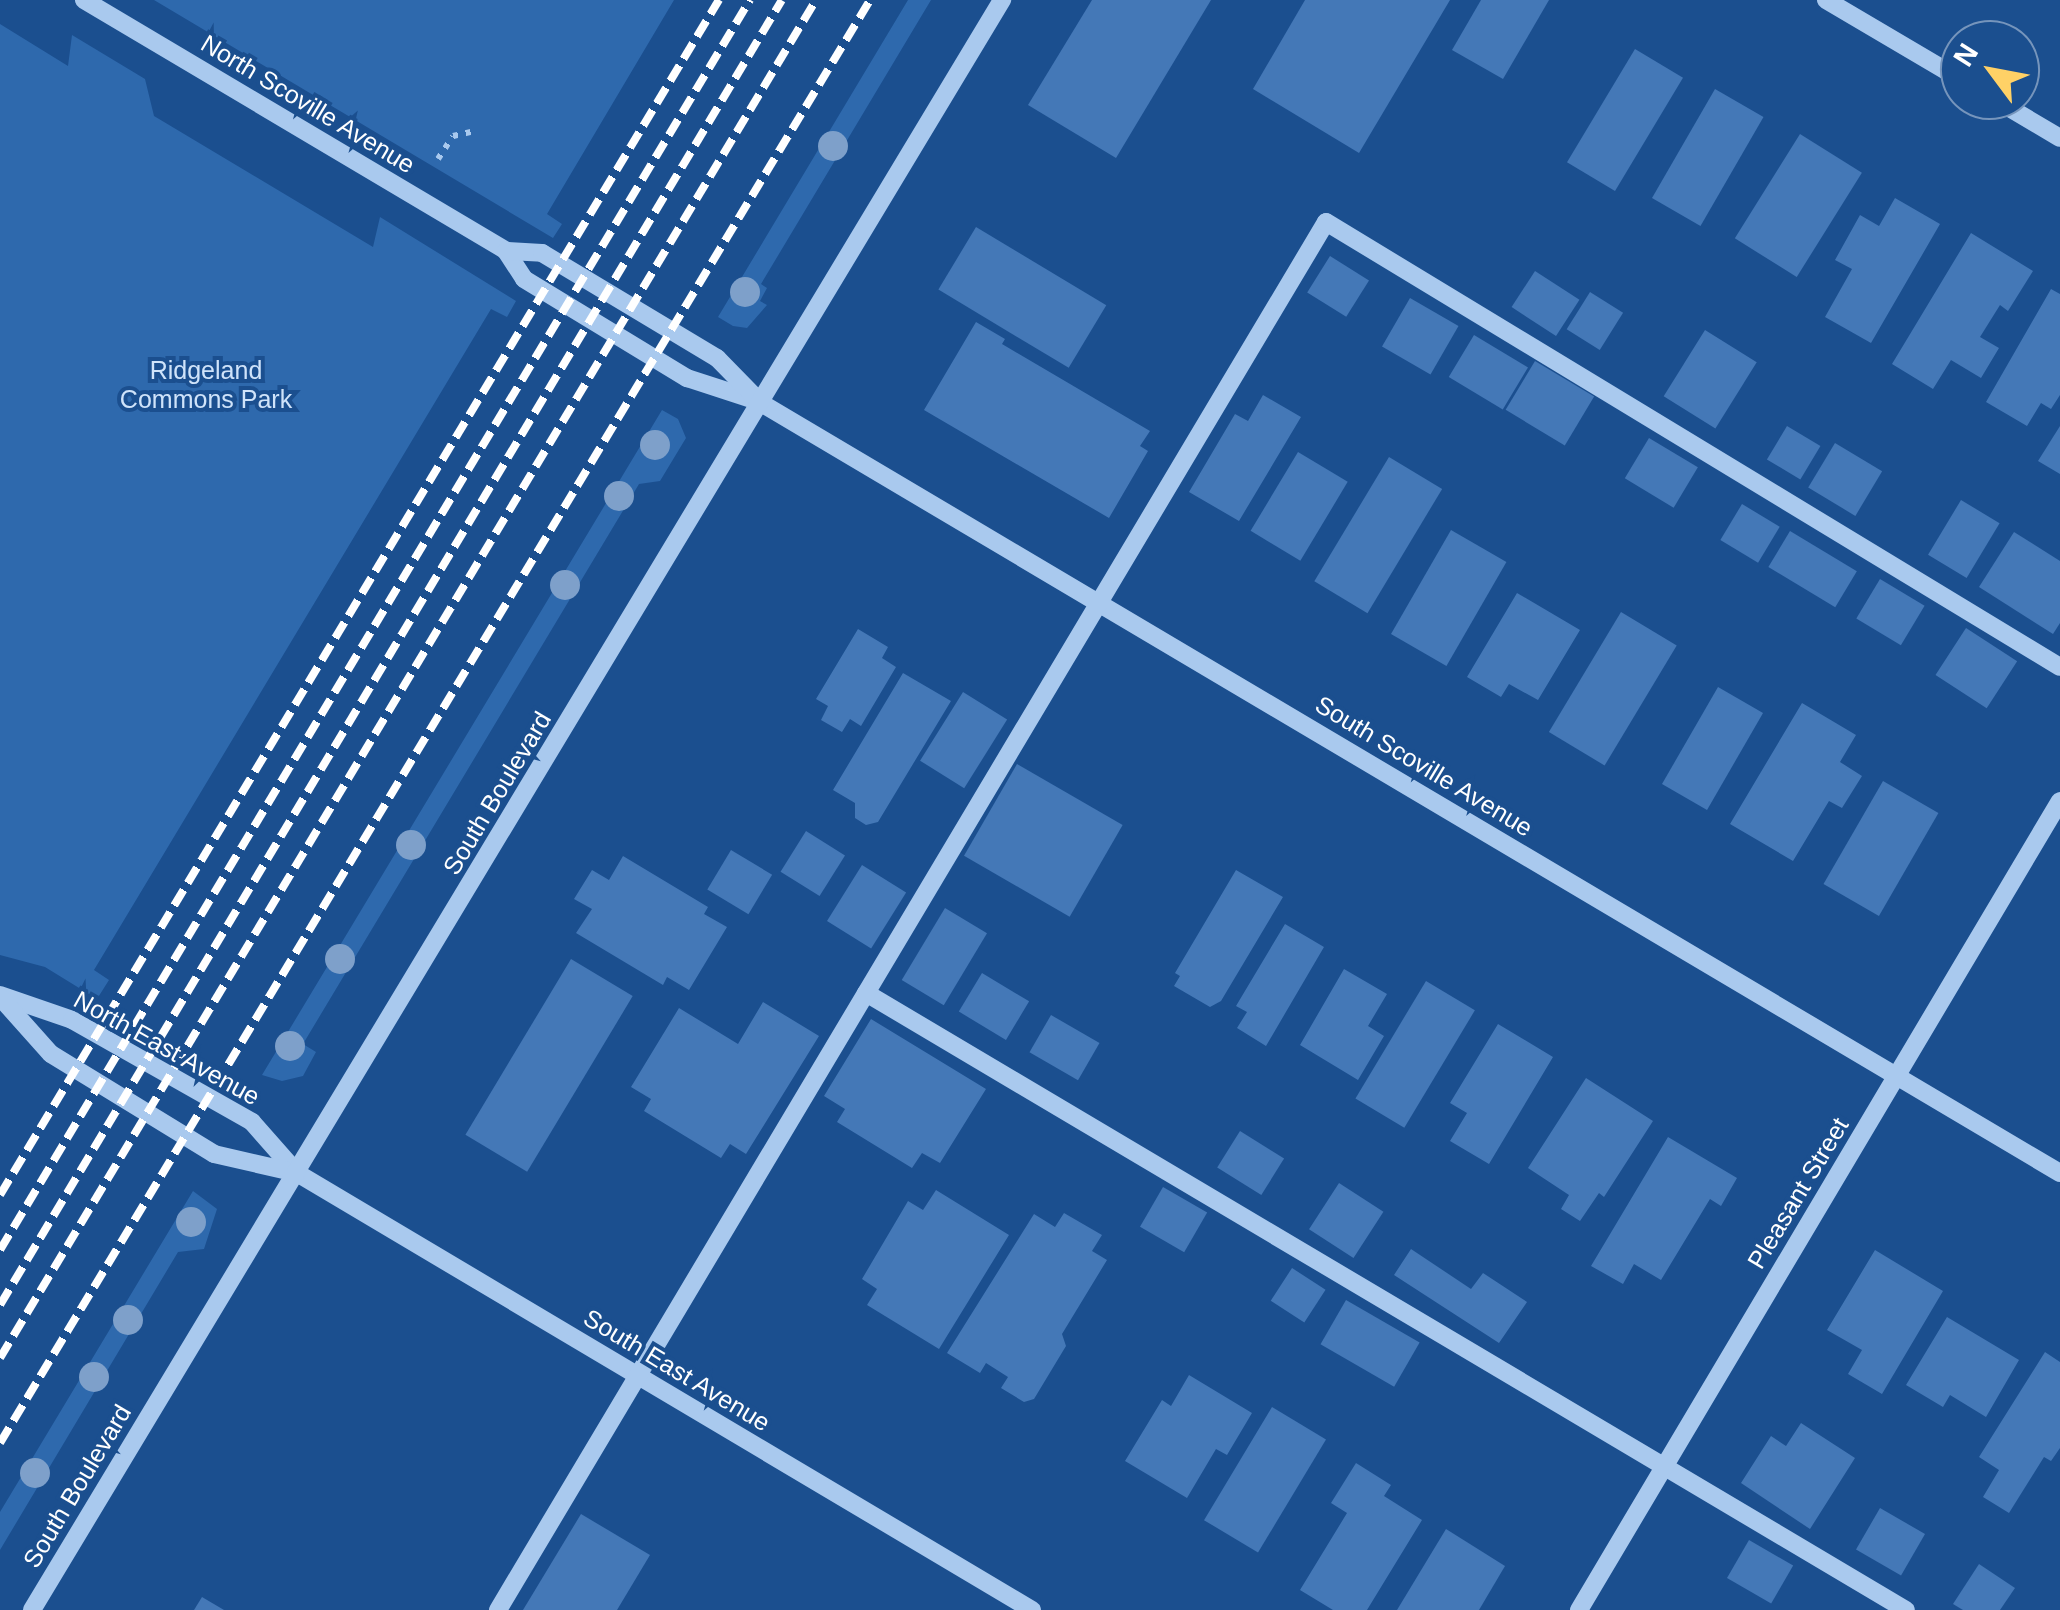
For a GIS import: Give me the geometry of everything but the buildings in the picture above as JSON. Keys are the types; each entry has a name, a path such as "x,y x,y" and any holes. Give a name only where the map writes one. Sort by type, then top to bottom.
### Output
{"street":[{"name":"North Scoville Avenue","path":"84,0 506,251 524,279 700,386 761,402"},
{"name":"South Boulevard","path":"32,1610 1002,0"},
{"path":"1826,0 1940,67"},
{"path":"2030,120 2060,138"},
{"path":"498,1610 1326,222 2060,667"},
{"name":"North Scoville Avenue","path":"506,251 542,252 717,358 761,402"},
{"name":"South Scoville Avenue","path":"761,402 2060,1173"},
{"name":"Pleasant Street","path":"1579,1610 2060,801"},
{"path":"866,993 1906,1610"},
{"name":"North East Avenue","path":"0,996 72,1020 252,1122 297,1172"},
{"name":"North East Avenue","path":"0,996 51,1054 214,1154 297,1172"},
{"name":"South East Avenue","path":"297,1172 1032,1610"}],"path":[{"path":"438,160 453,136 475,131"}],"green space":[{"path":"154,0 674,0 547,214 562,224 553,238"},
{"path":"908,0 931,0 761,284 767,288 760,301 767,305 747,328 733,326 718,317"},
{"name":"Ridgeland Commons Park","path":"0,24 68,66 72,35 145,79 154,116 373,247 380,217 516,301 507,317 491,309 94,970 109,980 97,999 45,967 0,955"},
{"path":"662,410 678,419 686,438 660,481 639,484 303,1044 316,1052 303,1076 282,1081 262,1075"},
{"path":"193,1191 217,1209 204,1249 178,1252 0,1550 0,1512"}],"railway":[{"path":"0,1195 719,0"},
{"path":"0,1250 750,0"},
{"path":"0,1305 782,0"},
{"path":"0,1358 816,0"},
{"path":"0,1443 870,0"}]}
